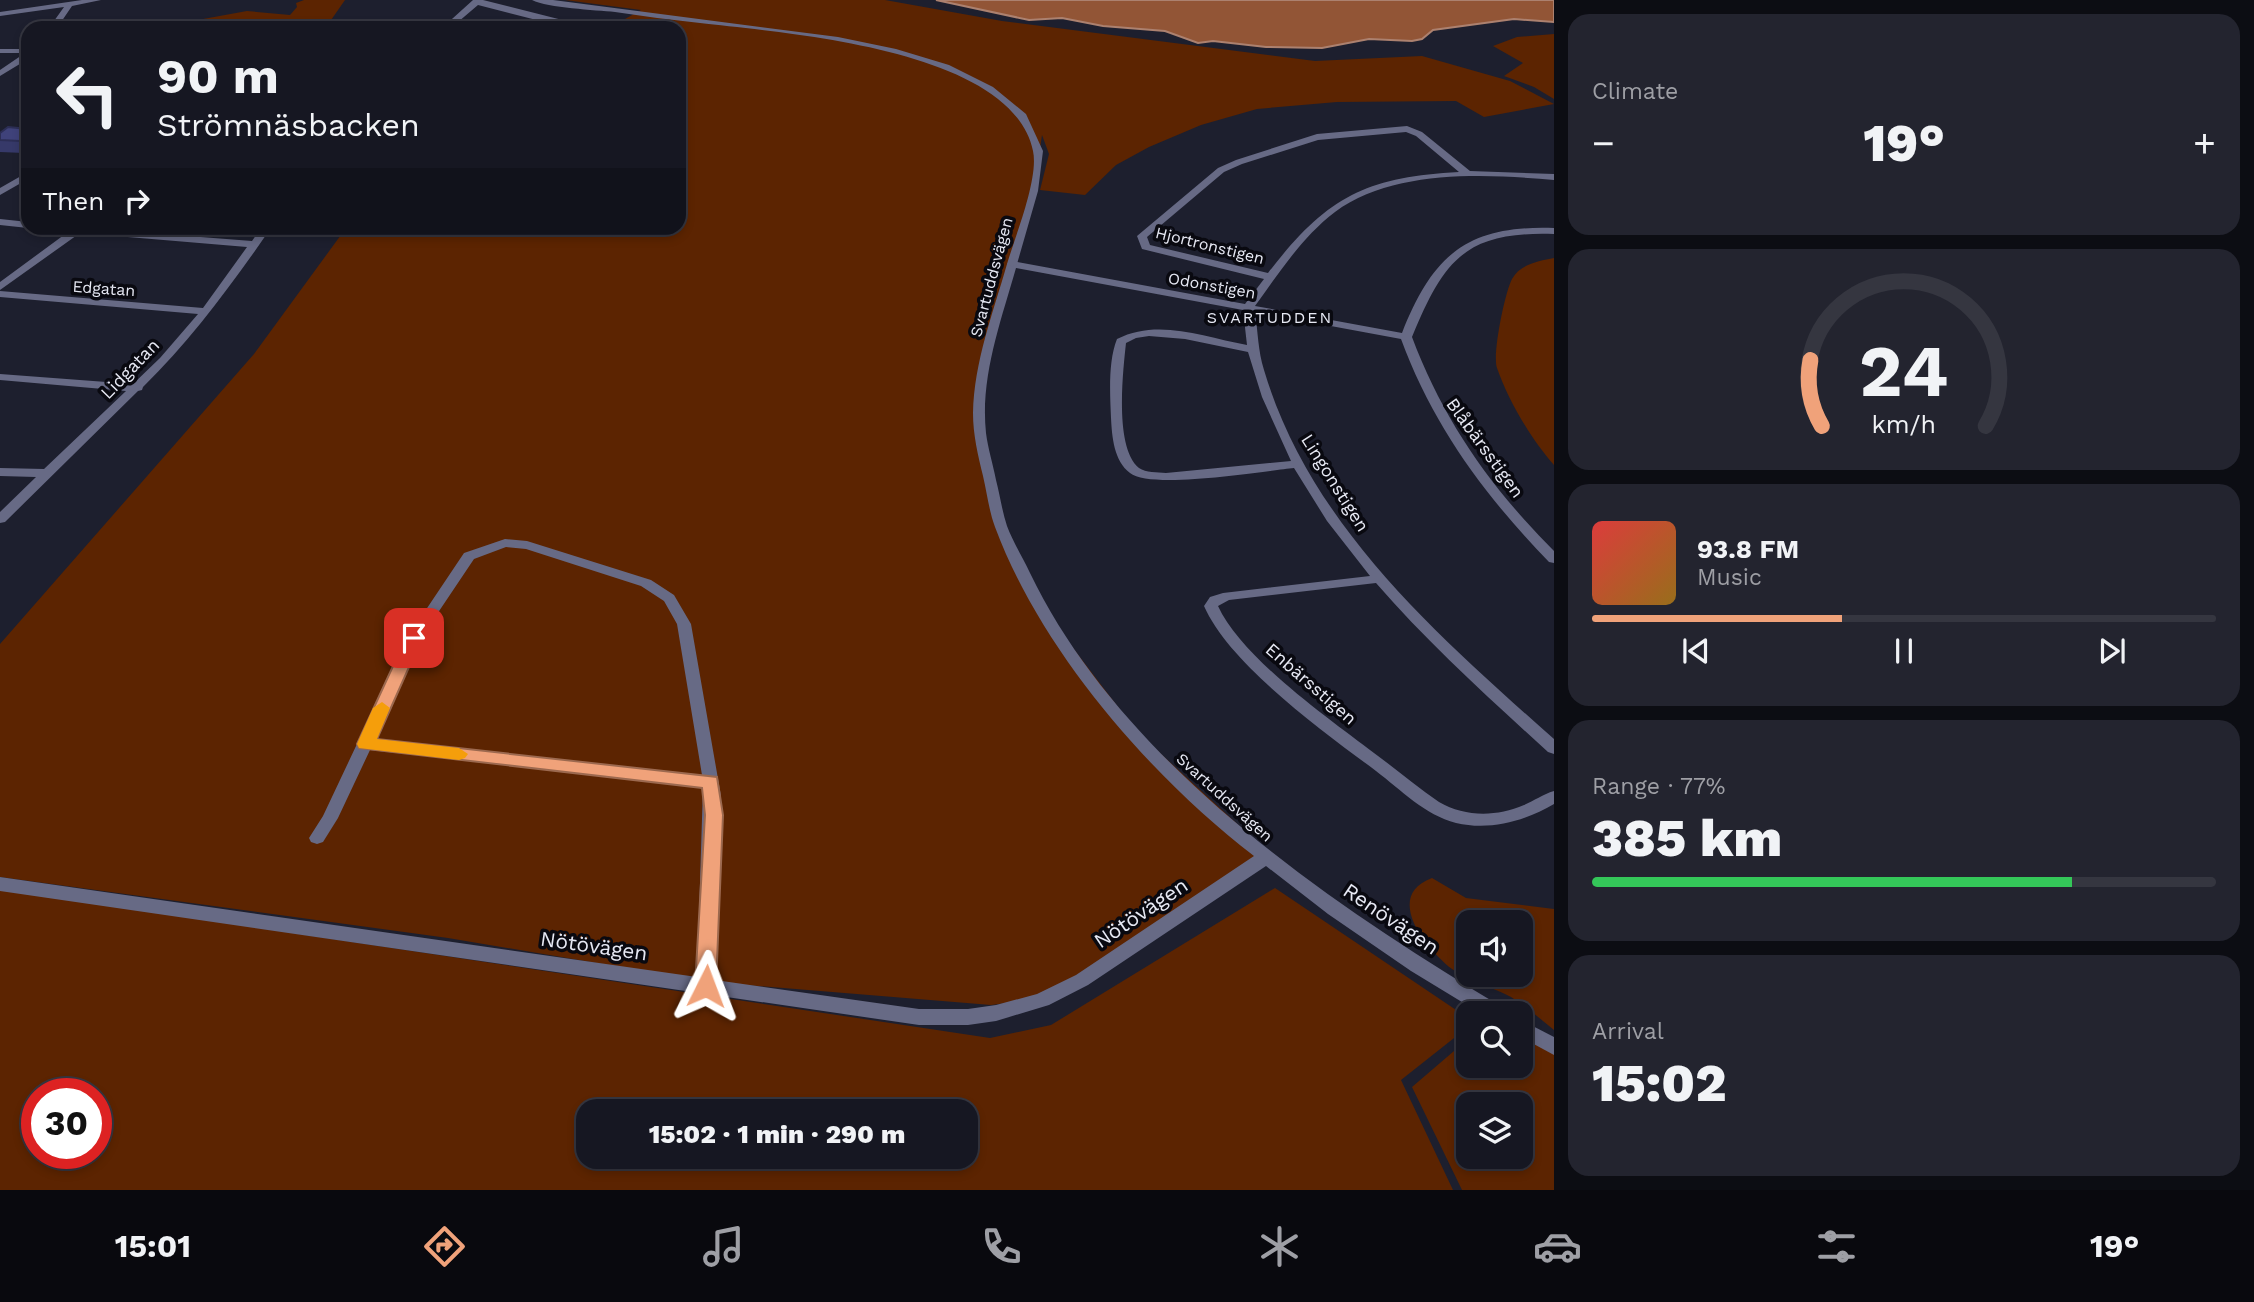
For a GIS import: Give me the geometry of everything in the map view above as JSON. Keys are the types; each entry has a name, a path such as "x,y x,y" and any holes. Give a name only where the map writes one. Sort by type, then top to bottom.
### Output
{"street":[{"path":"0,14 97,0"},
{"name":"Svartuddsvägen","path":"536,0 859,42 922,59 976,82 1009,103 1023,118 1038,152 1036,174 983,376 979,432 994,506 1012,552 1058,638 1102,697 1144,746 1199,799 1266,857"},
{"path":"454,21 477,1 543,21"},
{"path":"58,21 70,3"},
{"path":"0,51 21,52"},
{"path":"0,74 21,58"},
{"name":"Hjortronstigen","path":"1271,277 1146,247 1142,236 1221,170 1317,137 1407,129 1419,134 1469,174"},
{"path":"1248,307 1311,229 1349,200 1412,181 1469,174 1554,177"},
{"path":"0,192 21,179"},
{"path":"0,222 21,224"},
{"path":"1405,337 1418,304 1450,257 1474,241 1492,234 1554,231"},
{"path":"0,286 69,235"},
{"path":"156,235 254,244"},
{"name":"Lidgatan","path":"0,519 138,388 206,311 261,235"},
{"name":"Odonstigen","path":"1012,264 1405,337"},
{"name":"Edgatan","path":"0,294 206,311"},
{"name":"Lingonstigen","path":"1248,307 1254,349 1271,404 1298,464 1378,579 1450,653 1554,748"},
{"path":"1254,349 1156,331 1130,334 1121,341 1115,396 1126,461 1145,475 1166,477 1298,464"},
{"name":"Blåbärsstigen","path":"1405,337 1432,403 1453,438 1511,513 1554,559"},
{"path":"0,377 138,388"},
{"path":"0,472 47,473"},
{"path":"317,838 330,818 366,744 414,638 462,564 479,549 515,543 646,583 674,605 684,624 710,782 714,815 706,986"},
{"name":"Enbärsstigen","path":"1378,579 1228,596 1215,600 1211,606 1216,618 1244,653 1348,742 1436,808 1455,816 1494,820 1539,807 1554,797"},
{"path":"366,744 710,782"},
{"name":"Nötövägen","path":"0,884 919,1017 996,1013 1042,1000 1066,989 1266,857"},
{"name":"Renövägen","path":"1266,857 1383,944 1476,1001"},
{"path":"1533,1035 1554,1047"}],"shaded area":[{"path":"304,0 345,0 330,21 175,21 247,11 290,15 297,7 296,3"},
{"path":"565,0 885,0 1002,21 1315,61 1422,56 1510,81 1554,104 1484,117 1456,101 1337,102 1257,109 1201,125 1149,147 1116,165 1085,195 1040,190 1049,154 1042,135 1036,175 982,378 985,482 1034,597 1137,732 1272,856 1065,983 1030,1000 991,1005 709,982 448,938 0,877 0,644 254,354 341,235 686,235 686,21 621,21 641,10"},
{"path":"936,0 1554,0 1554,22 1514,19 1433,30 1422,39 1412,41 1369,39 1322,48 1266,47 1213,41 1198,43 1165,31 1103,26 1062,18 1029,20"},
{"path":"1554,34 1554,99 1534,87 1504,76 1523,63 1493,46 1517,37"},
{"path":"1554,258 1554,465 1514,406 1497,368 1496,350 1506,297 1515,274 1536,262"},
{"path":"1432,878 1466,898 1554,909 1554,1030 1533,1012 1533,1001 1517,1001 1489,987 1533,987 1533,910 1456,910 1456,972 1421,936 1410,909 1411,897 1418,886"},
{"path":"1275,888 1456,1010 1456,1036 1401,1080 1453,1190 0,1190 0,889 990,1038 1051,1025"},
{"path":"1533,1042 1554,1046 1554,1190 1462,1190 1412,1087 1456,1049 1456,1078 1533,1078"}],"building":[{"path":"8,127 21,128 21,140 0,140 0,133"}],"slow traffic":[{"path":"382,708 366,744 459,754"}],"district":[{"name":"SVARTUDDEN","path":"1270,317"}],"route":[{"path":"414,638 366,744 710,782 714,815 706,986"}]}
